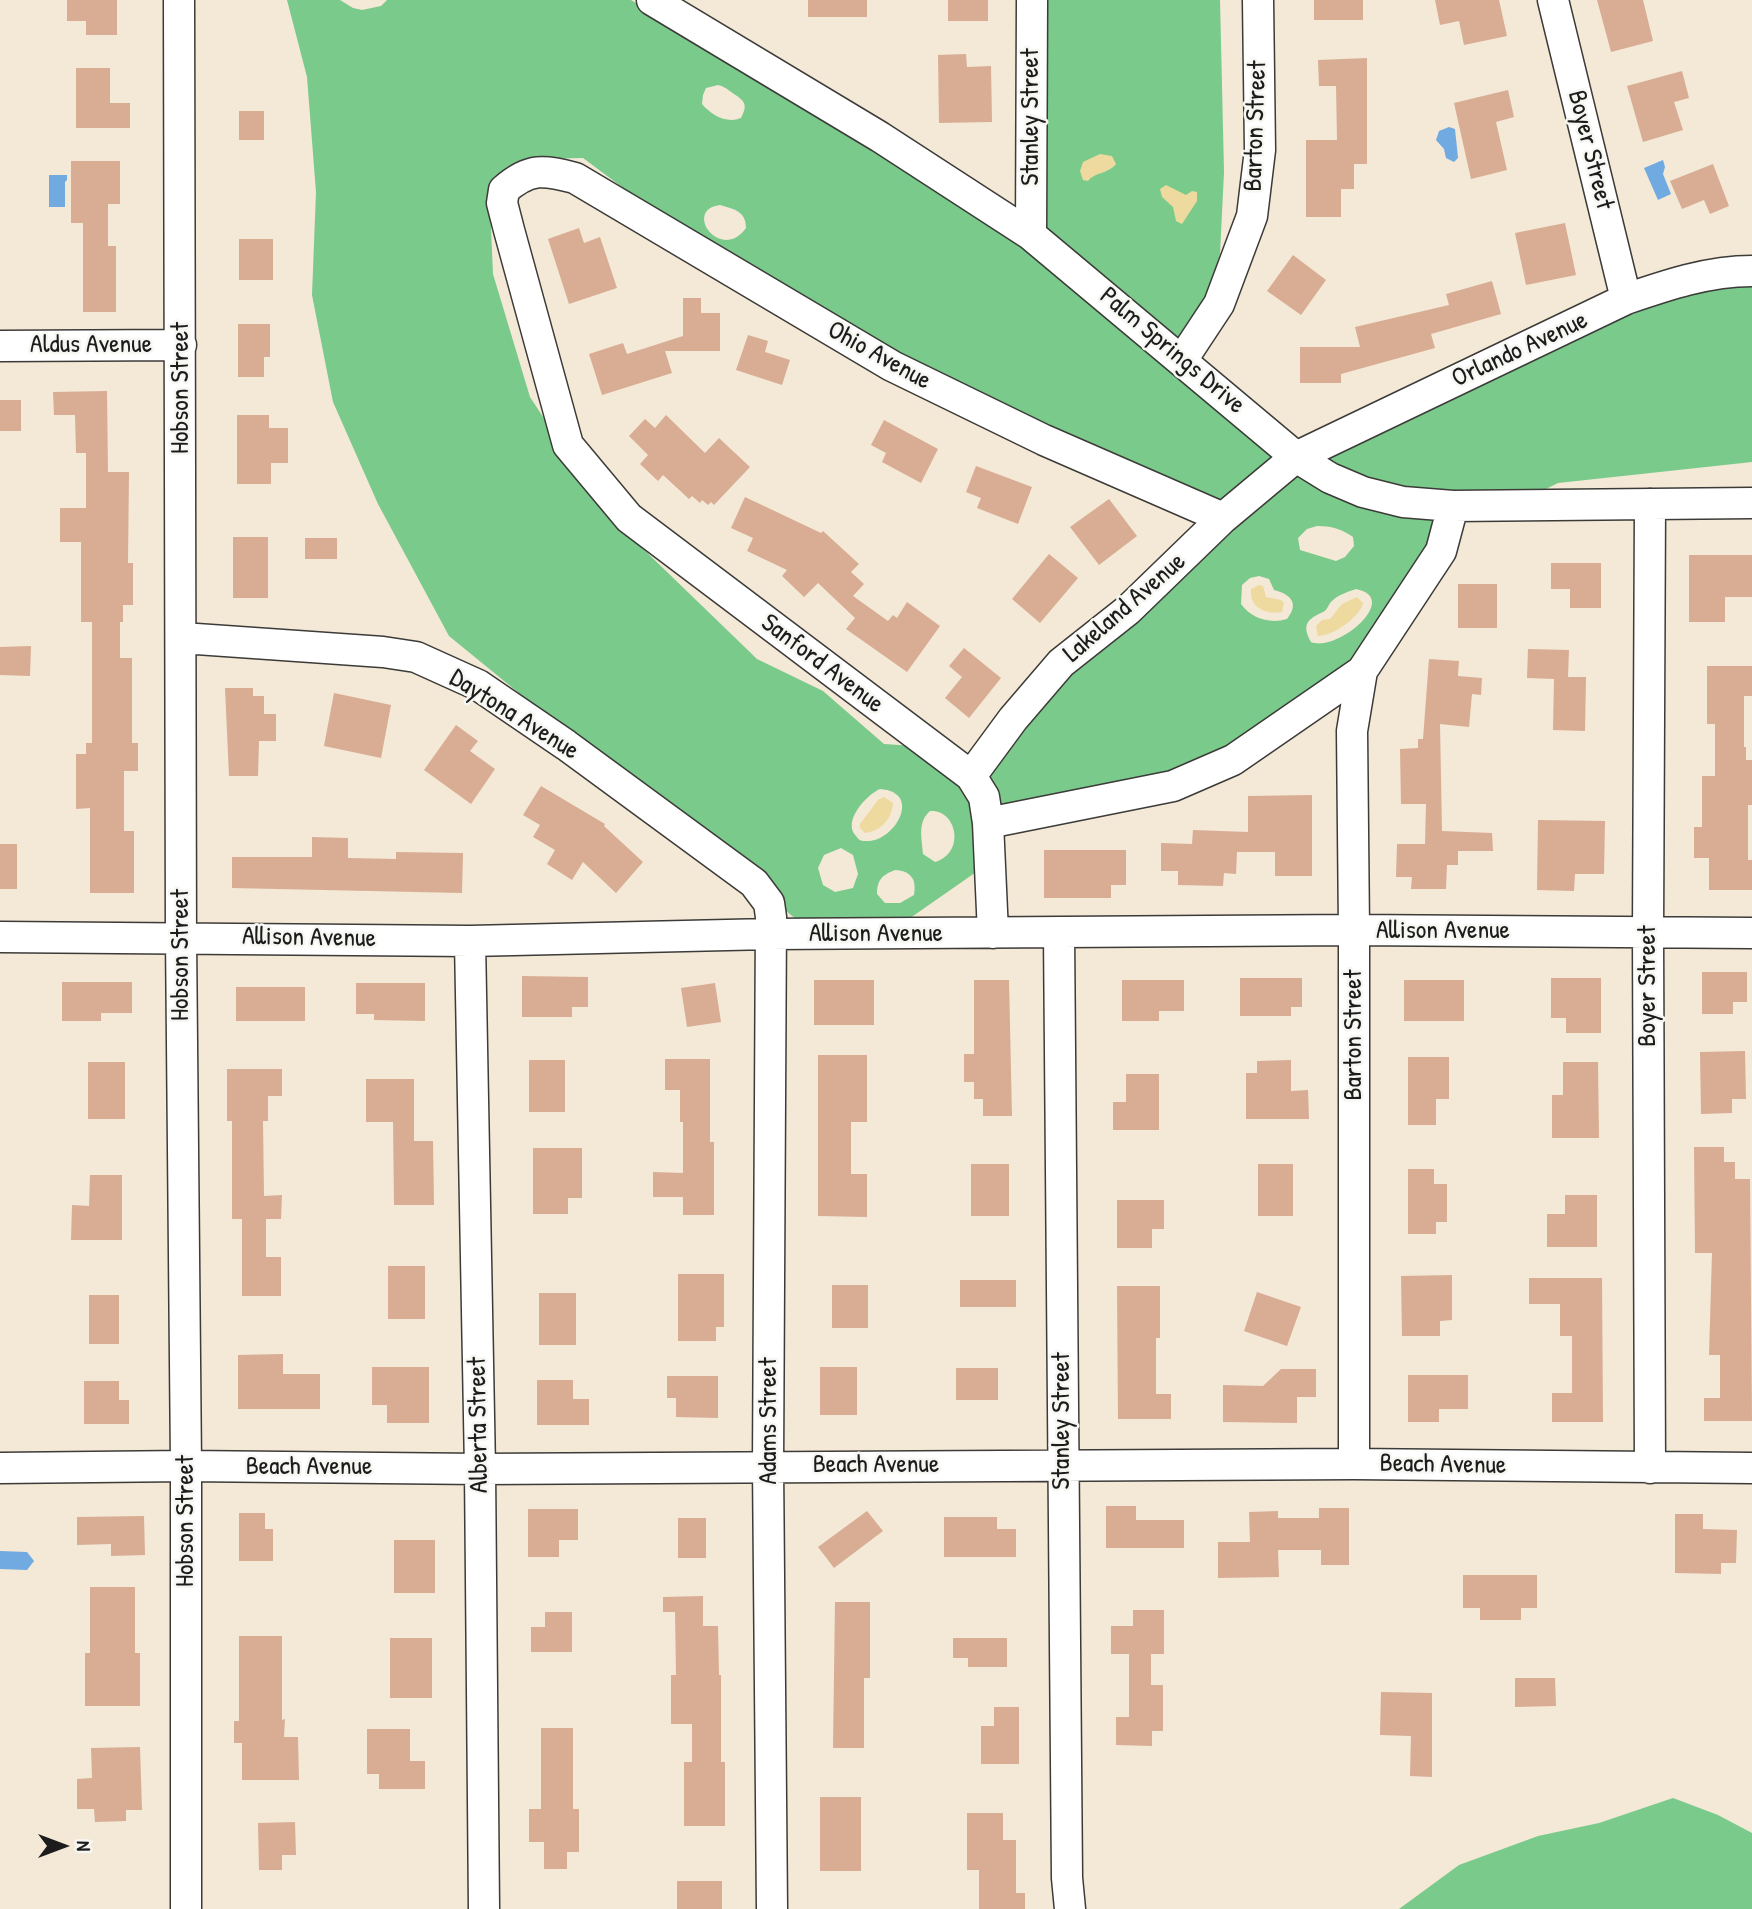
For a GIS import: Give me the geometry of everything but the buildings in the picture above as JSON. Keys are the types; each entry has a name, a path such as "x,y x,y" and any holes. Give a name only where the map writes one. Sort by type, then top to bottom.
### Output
{"street":[{"name":"Hobson Street","path":"179,0 186,1909"},
{"name":"Palm Springs Drive","path":"652,0 880,137 1031,235 1296,457 1330,478 1363,492 1403,502 1453,506 1752,503"},
{"name":"Stanley Street","path":"1031,235 1032,0"},
{"name":"Barton Street","path":"1182,360 1219,304 1252,216 1260,150 1258,0"},
{"name":"Boyer Street","path":"1553,0 1626,299"},
{"name":"Ohio Avenue","path":"546,171 575,178 892,366 1044,440 1223,519"},
{"name":"Sanford Avenue","path":"546,171 528,173 513,182 504,190 502,203 569,445 629,518 971,776 984,797 988,823"},
{"name":"Orlando Avenue","path":"1296,457 1626,299 1675,282 1733,271 1752,271"},
{"name":"Aldus Avenue","path":"0,346 181,345"},
{"name":"Lakeland Avenue","path":"971,776 1013,719 1061,663 1128,610 1223,519 1296,457"},
{"name":"Boyer Street","path":"1650,504 1650,1468"},
{"name":"Barton Street","path":"1354,1464 1352,731 1362,670 1441,551 1453,506"},
{"name":"Daytona Avenue","path":"182,638 383,652 416,657 478,685 566,745 754,883 769,903 770,934"},
{"path":"993,933 988,823 1173,786 1233,760 1362,670"},
{"name":"Allison Avenue","path":"0,937 470,941 770,934 1354,930 1752,933"},
{"name":"Stanley Street","path":"1059,933 1062,1465 1067,1878 1070,1909"},
{"name":"Adams Street","path":"770,934 768,1465 772,1909"},
{"name":"Alberta Street","path":"470,941 480,1469 484,1909"},
{"name":"Beach Avenue","path":"0,1468 186,1466 480,1469 768,1465 1354,1464 1752,1468"}],"green space":[{"path":"287,0 340,0 362,10 381,6 387,0 631,0 873,146 1020,240 1280,457 1221,507 897,357 661,216 583,158 538,159 489,183 493,274 530,397 605,512 757,659 823,691 884,744 914,746 956,778 973,800 979,870 903,923 802,924 449,636 378,504 333,402 312,295 316,192 307,77","holes":["718,85 741,99 745,107 741,118 730,120 710,112 702,104 706,88","725,206 741,214 746,228 736,237 726,240 709,232 705,216 709,209","880,789 893,792 900,799 900,817 886,835 876,840 862,841 852,830 852,824 863,803","930,811 939,812 947,817 954,832 951,850 935,862 923,854 921,831","841,848 853,855 858,874 853,888 835,892 823,885 818,868 824,855","895,870 909,874 915,884 914,895 900,903 885,903 877,894 877,889 879,882"]},
{"path":"1044,0 1220,0 1224,172 1220,254 1212,283 1214,286 1180,344 1043,231"},
{"path":"1752,284 1752,462 1558,483 1534,495 1454,496 1367,483 1317,458 1630,309 1677,292"},
{"path":"1297,470 1439,515 1431,547 1353,664 1227,752 1170,777 998,811 984,777 1070,670","holes":["1317,526 1332,527 1345,532 1353,537 1354,546 1345,557 1336,561 1300,550 1298,538 1307,529","1259,576 1269,579 1274,590 1289,597 1293,608 1287,619 1262,619 1245,609 1241,604 1242,585 1250,578","1356,589 1368,594 1372,603 1369,613 1349,632 1335,640 1311,642 1306,626 1342,594"]},
{"path":"1673,1798 1718,1815 1752,1833 1752,1909 1399,1909 1459,1865 1538,1836 1599,1823"}],"sand":[{"path":"1100,154 1112,156 1116,164 1088,181 1083,180 1080,171 1083,162"},
{"path":"1166,185 1186,195 1192,191 1197,192 1197,201 1182,224 1176,221 1173,207 1162,197 1160,189"},
{"path":"1263,586 1266,597 1284,603 1282,612 1264,611 1255,605 1251,589"},
{"path":"1357,597 1363,603 1351,620 1331,633 1318,636 1316,626 1322,620 1330,619 1342,604"},
{"path":"884,797 893,803 888,819 881,827 865,833 860,824 878,800"}],"water":[{"path":"1449,127 1455,129 1458,158 1454,162 1446,158 1444,149 1436,140 1439,131"},
{"path":"1663,160 1663,174 1671,194 1658,200 1644,168"},
{"path":"49,175 67,175 65,207 49,207"},
{"path":"0,1551 27,1552 34,1561 27,1570 0,1569"}]}
